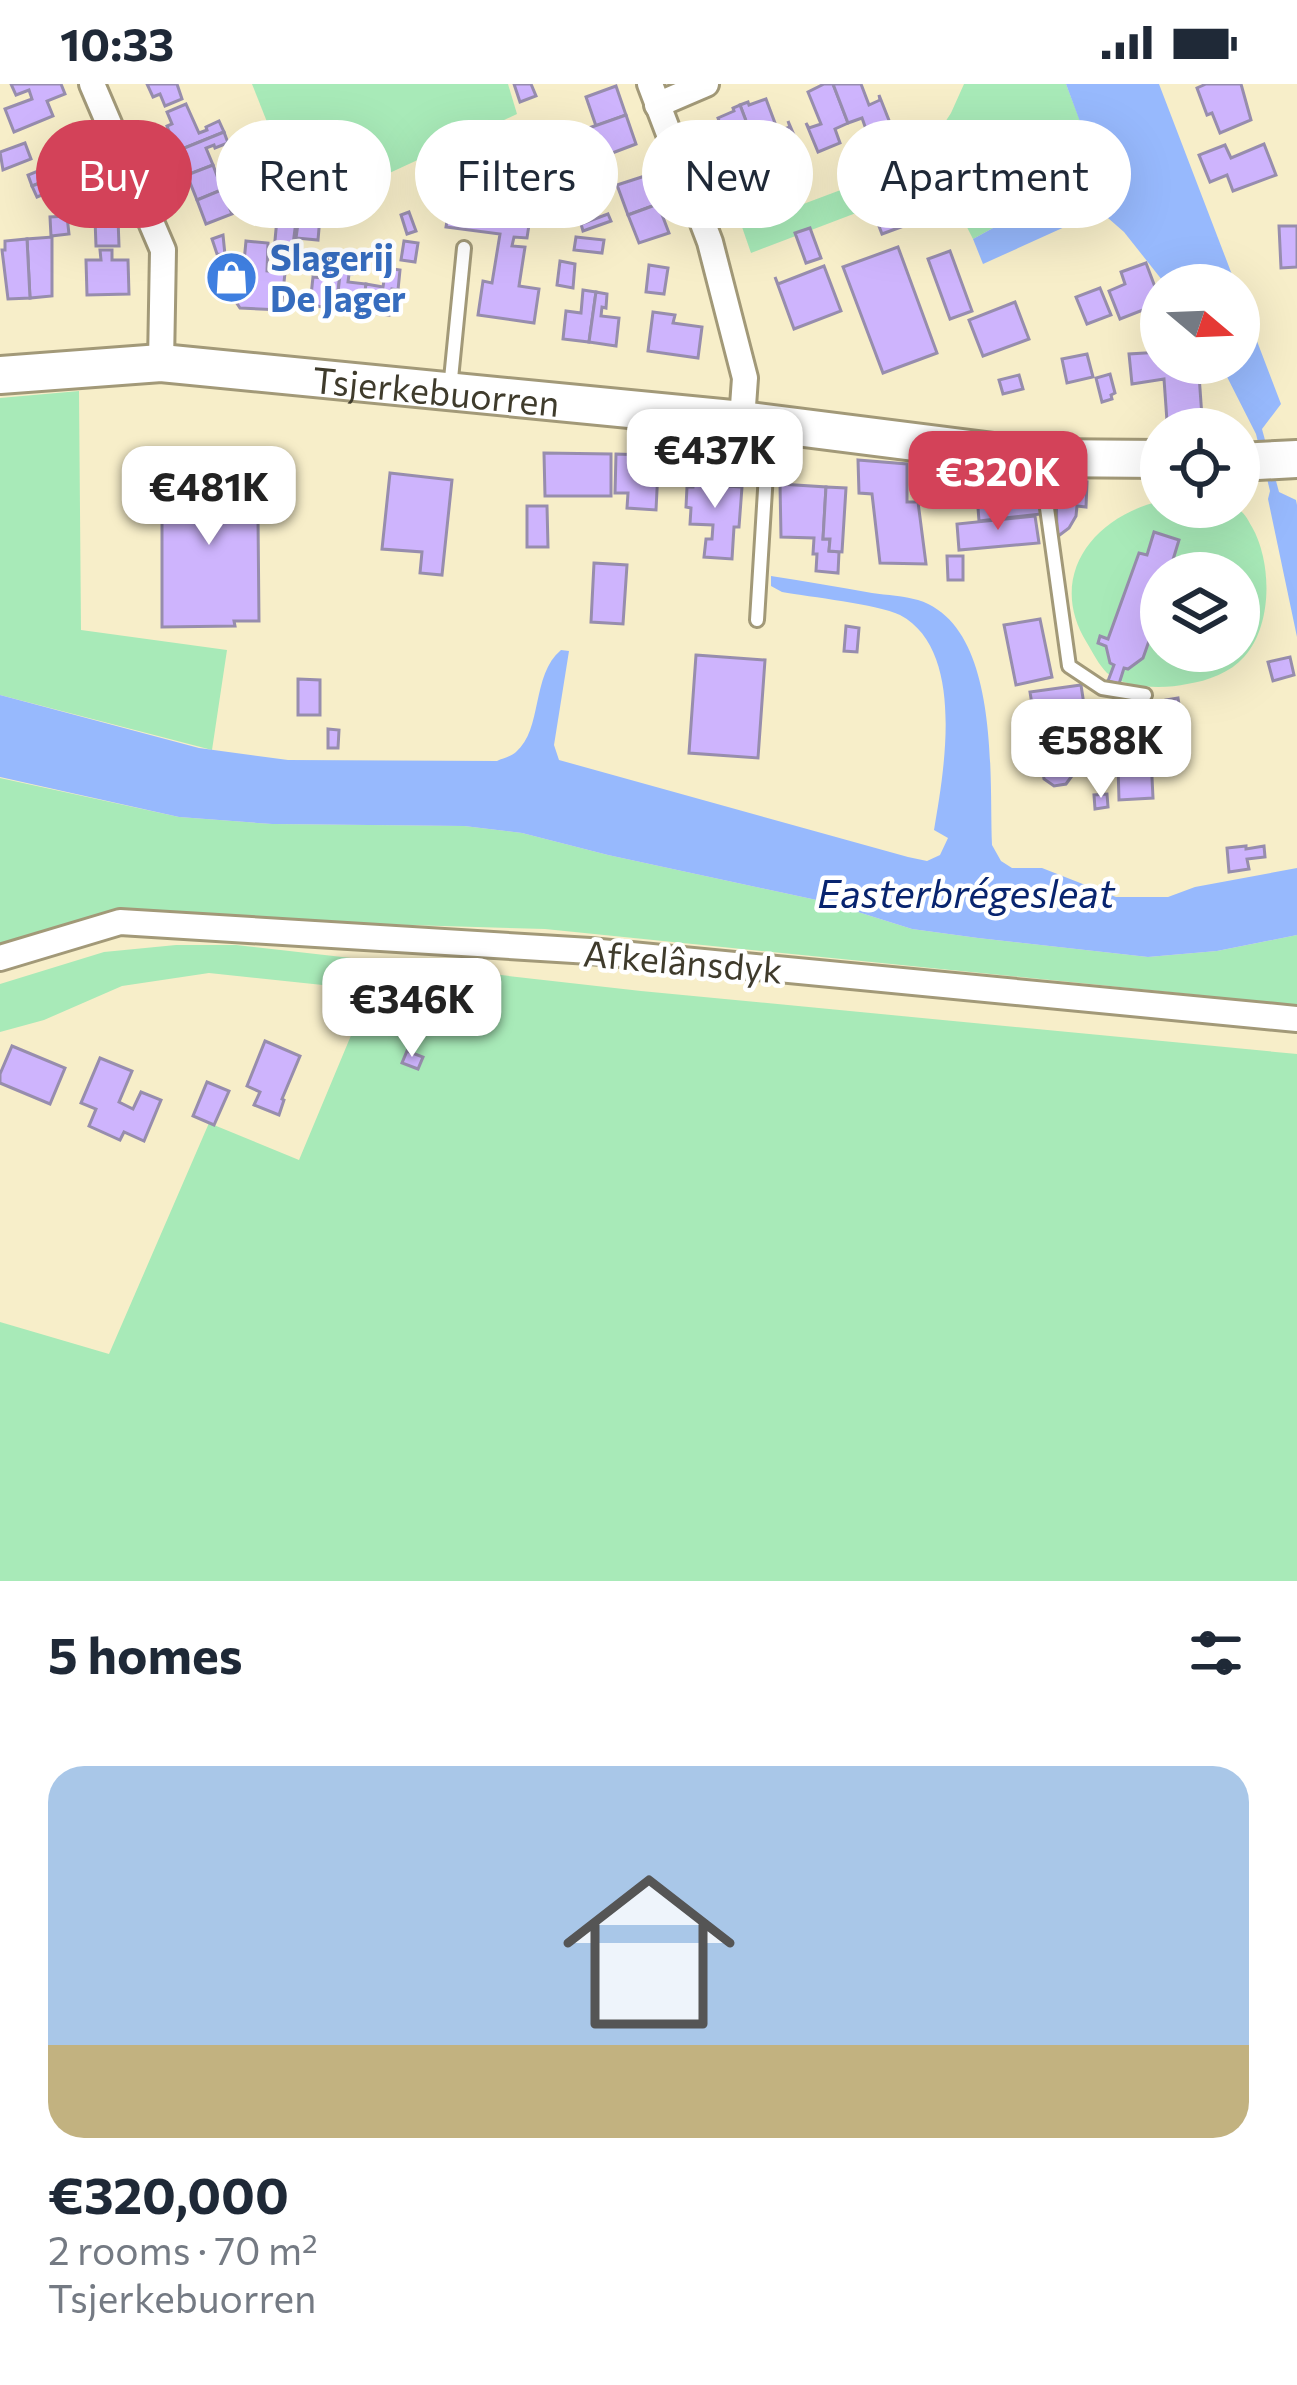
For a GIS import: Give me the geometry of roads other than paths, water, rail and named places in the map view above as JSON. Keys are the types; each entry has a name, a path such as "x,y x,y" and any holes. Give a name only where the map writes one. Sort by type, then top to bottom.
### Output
{"street":[{"path":"92,84 163,250 161,363"},
{"path":"706,84 653,95 710,242 756,422"},
{"name":"Tsjerkebuorren","path":"0,375 161,363 756,422 1040,458 1140,463"},
{"path":"1260,461 1295,459"},
{"name":"Afkelânsdyk","path":"0,958 120,922 590,951 1297,1019"}],"lane":[{"path":"449,390 464,248"},
{"path":"756,422 757,620"},
{"path":"1040,458 1069,666 1102,688 1145,695"}],"water":[{"path":"1066,84 1159,84 1228,264 1149,264 1119,228 1131,228 1131,120 1079,120"},
{"path":"993,228 1062,228 983,264 973,239"},
{"path":"1260,349 1281,404 1262,429 1279,492 1297,505 1297,637 1260,450 1260,408 1243,408 1231,384 1260,384"},
{"name":"Easterbrégesleat","path":"771,576 918,600 945,615 964,640 977,671 989,745 992,845 1001,861 1012,868 1042,868 1116,897 1168,897 1195,887 1297,868 1297,935 1217,951 1148,957 978,938 912,929 826,902 522,833 464,826 272,824 179,817 0,777 0,695 199,748 288,760 497,761 514,754 524,742 545,673 561,650 569,651 554,745 559,760 908,857 927,861 940,855 948,838 934,830 945,714 935,655 921,632 900,615 782,592 771,586"}],"place":[{"name":"Slagerij De Jager","path":"231,277"}]}
